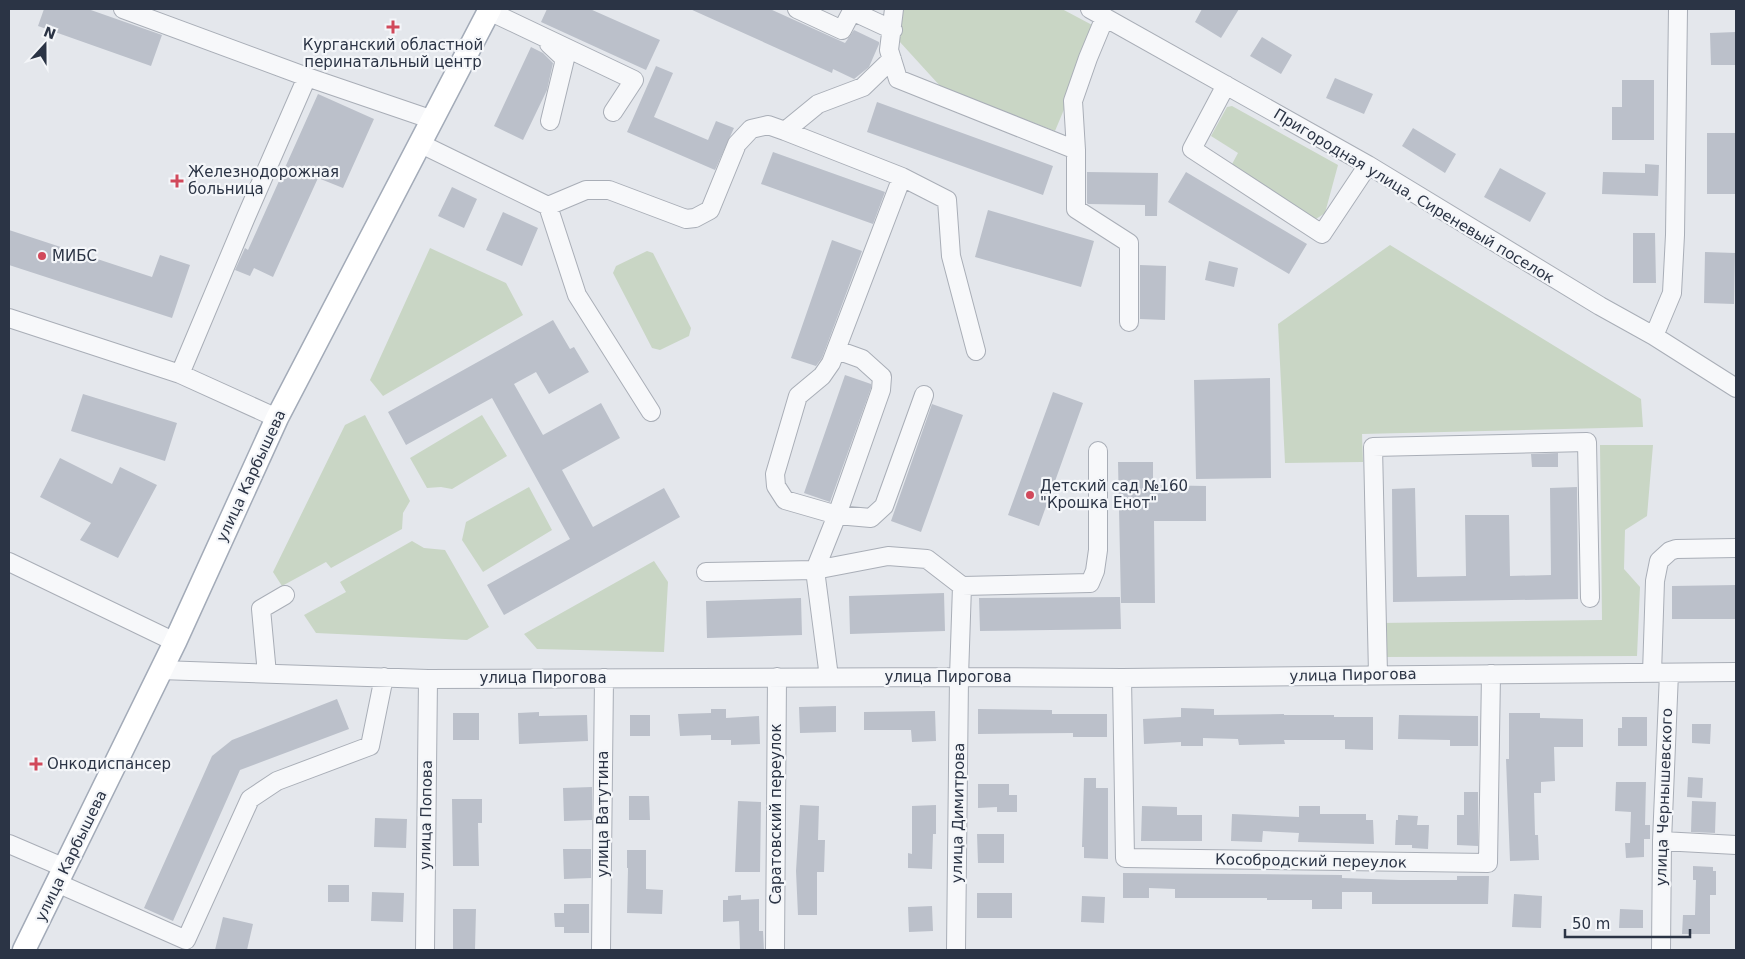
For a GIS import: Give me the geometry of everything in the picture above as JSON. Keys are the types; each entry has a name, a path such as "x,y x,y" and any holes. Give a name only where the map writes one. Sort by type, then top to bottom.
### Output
{"main road":[{"name":"улица Карбышева","path":"24,950 175,642 277,418 489,10"}],"street":[{"path":"123,9 307,77 433,120"},
{"path":"797,9 842,30 852,11 893,30"},
{"path":"894,9 890,50 898,79 1076,150"},
{"name":"Пригородная улица, Сиреневый поселок","path":"1090,9 1368,165 1600,306 1654,336 1736,388"},
{"path":"1654,336 1672,293 1675,234 1678,9"},
{"path":"489,10 634,80 613,112"},
{"path":"1105,17 1073,101 1076,150 1076,209 1129,243 1129,322"},
{"path":"540,35 565,59 550,121"},
{"path":"785,131 818,104 863,87 892,60"},
{"path":"180,374 307,77"},
{"path":"1226,85 1192,150 1322,234 1368,165"},
{"path":"548,206 586,190 609,190 686,219 695,218 710,210 737,144 751,129 768,125 902,177 947,200 952,256 976,351"},
{"path":"421,144 548,206 577,296 651,412"},
{"path":"902,177 831,363 822,376 798,396 775,474 776,486 785,500 837,515 871,518 884,506 924,395"},
{"path":"9,318 180,374 277,418"},
{"path":"829,677 815,570 837,515 881,390 882,377 862,359 837,350"},
{"path":"1378,674 1374,447 1587,442 1590,598"},
{"path":"706,572 815,570 888,556 927,559 962,586 1090,583 1095,572 1098,550 1098,451"},
{"name":"улица Чернышевского","path":"1661,950 1660,673 1655,581 1659,561 1676,548 1736,548"},
{"path":"9,562 175,642"},
{"name":"улица Димитрова","path":"956,950 959,676 962,586"},
{"path":"267,674 261,608 285,595"},
{"name":"улица Пирогова","path":"160,670 428,679 959,676 1122,678 1736,672"},
{"name":"Кособродский переулок","path":"1122,678 1125,858 1488,863 1491,674"},
{"path":"9,844 61,875 186,940 250,799 277,781 370,746 384,677"},
{"name":"Саратовский переулок","path":"775,950 777,677"},
{"name":"улица Ватутина","path":"602,950 604,678"},
{"name":"улица Попова","path":"425,950 428,679"},
{"path":"1662,841 1736,845"}],"green space":[{"path":"903,9 1062,9 1094,26 1094,38 1055,131 941,87 899,41"},
{"path":"1232,106 1338,165 1325,213 1316,219 1231,166 1238,153 1211,136 1227,107"},
{"path":"1390,245 1641,399 1643,427 1362,434 1363,462 1285,463 1278,324"},
{"path":"430,248 506,283 523,315 383,396 370,380"},
{"path":"647,251 653,253 691,328 689,336 660,350 652,348 613,273 616,266"},
{"path":"365,415 410,501 403,513 402,529 331,568 326,562 282,586 273,572 345,425"},
{"path":"482,415 507,456 452,489 441,487 427,488 410,458"},
{"path":"1600,445 1653,445 1647,516 1625,530 1624,569 1640,587 1637,656 1381,657 1380,623 1602,620"},
{"path":"529,487 552,530 483,572 462,540 466,522"},
{"path":"412,541 424,548 445,550 489,627 467,640 316,633 304,615 346,592 340,582"},
{"path":"654,561 668,582 664,652 537,649 524,634"}],"building":[{"path":"44,9 88,9 162,35 151,66 38,26"},
{"path":"547,9 590,9 660,40 646,70 541,22"},
{"path":"690,9 770,9 845,43 854,30 879,42 879,44 869,67 854,79 833,69 832,73"},
{"path":"1202,9 1239,9 1221,38 1195,22"},
{"path":"1736,32 1736,65 1711,65 1710,33"},
{"path":"1262,37 1292,55 1281,74 1250,56"},
{"path":"531,47 543,53 553,63 547,90 523,140 494,126"},
{"path":"656,66 673,73 654,117 708,140 716,121 734,128 715,170 627,132"},
{"path":"1335,78 1373,94 1364,114 1326,98"},
{"path":"1622,80 1654,80 1654,140 1612,140 1612,107 1622,107"},
{"path":"318,94 374,119 343,188 318,178 273,277 254,268 250,276 235,270 245,248 248,250"},
{"path":"877,102 1053,166 1043,195 867,132"},
{"path":"1413,128 1456,154 1445,173 1402,146"},
{"path":"1707,133 1736,133 1736,194 1707,194"},
{"path":"773,152 885,192 873,224 761,184"},
{"path":"1645,164 1659,165 1658,196 1602,194 1603,172 1645,173"},
{"path":"1500,168 1546,193 1530,222 1484,197"},
{"path":"1087,172 1158,173 1157,216 1145,216 1145,205 1088,204"},
{"path":"1186,172 1307,244 1289,274 1168,202"},
{"path":"452,187 477,199 464,228 438,216"},
{"path":"988,210 1094,241 1081,287 975,257"},
{"path":"503,212 538,228 522,266 486,250"},
{"path":"9,230 152,277 160,255 190,265 172,318 9,265"},
{"path":"1633,233 1655,233 1656,283 1633,283"},
{"path":"832,240 862,251 822,358 816,366 791,358"},
{"path":"1705,252 1735,253 1734,304 1704,303"},
{"path":"1209,261 1238,268 1234,287 1205,280"},
{"path":"1140,265 1166,266 1165,320 1140,319"},
{"path":"553,320 570,349 574,347 589,372 549,394 536,372 514,384 543,435 601,403 620,438 562,470 593,527 664,488 680,517 504,615 487,585 570,539 492,398 406,445 388,412"},
{"path":"845,375 871,384 871,388 830,502 804,493"},
{"path":"1270,378 1271,478 1196,479 1194,380"},
{"path":"1053,392 1083,403 1039,526 1008,515"},
{"path":"83,394 177,423 165,461 71,431"},
{"path":"932,404 963,415 921,532 891,521"},
{"path":"1558,453 1558,467 1532,467 1531,454"},
{"path":"60,458 112,484 120,467 157,485 118,558 80,540 91,523 40,497"},
{"path":"1118,462 1153,462 1153,485 1206,486 1206,521 1154,521 1155,603 1121,603"},
{"path":"1577,487 1578,599 1393,602 1392,489 1415,488 1417,577 1466,576 1465,515 1509,515 1510,576 1551,575 1550,488"},
{"path":"1736,585 1736,619 1672,619 1672,586"},
{"path":"944,593 945,631 850,634 849,596"},
{"path":"1120,597 1121,629 980,631 979,598"},
{"path":"801,598 802,635 707,638 706,601"},
{"path":"337,699 349,729 240,770 173,921 144,908 212,756 232,740"},
{"path":"836,706 836,732 800,733 799,707"},
{"path":"1181,708 1214,709 1214,715 1284,714 1373,717 1373,750 1345,749 1345,740 1284,740 1285,744 1239,745 1238,739 1203,738 1203,746 1181,746 1181,742 1144,744 1143,719 1181,717"},
{"path":"711,709 726,709 726,718 759,716 760,744 731,745 731,740 711,740 711,735 680,736 678,714 711,713"},
{"path":"978,709 1052,710 1052,714 1107,714 1107,737 1073,737 1073,733 978,734"},
{"path":"935,711 936,741 912,742 911,730 864,730 864,712"},
{"path":"539,712 539,716 587,715 588,741 519,744 518,713"},
{"path":"453,713 479,713 479,740 453,740"},
{"path":"1509,713 1540,713 1540,718 1583,719 1583,747 1554,747 1555,781 1541,782 1541,793 1534,793 1535,835 1538,835 1539,860 1510,861 1506,759 1509,759"},
{"path":"630,715 650,715 650,736 630,736"},
{"path":"1399,715 1478,716 1478,746 1450,746 1450,740 1398,739"},
{"path":"1622,717 1647,717 1647,746 1618,746 1618,728 1622,728"},
{"path":"1692,724 1711,724 1710,744 1692,743"},
{"path":"1688,777 1703,778 1702,798 1687,797"},
{"path":"1084,778 1096,778 1096,788 1108,788 1108,859 1084,858 1084,847 1082,847"},
{"path":"1616,782 1646,782 1645,825 1650,825 1650,839 1644,839 1644,857 1626,858 1625,843 1630,843 1631,812 1615,811"},
{"path":"978,784 1009,784 1009,795 1017,795 1017,812 997,812 997,807 978,808"},
{"path":"592,787 592,820 564,821 563,788"},
{"path":"1464,792 1478,792 1478,846 1457,845 1457,815 1464,815"},
{"path":"629,796 649,796 650,820 629,820"},
{"path":"452,799 482,799 482,823 478,823 479,866 453,866"},
{"path":"738,801 761,802 760,872 735,872"},
{"path":"1692,801 1716,802 1715,833 1691,832"},
{"path":"800,805 819,806 818,840 825,840 824,872 817,872 817,915 798,915 796,871"},
{"path":"936,805 936,834 933,834 932,869 908,868 908,853 912,854 912,806"},
{"path":"1142,806 1177,807 1177,815 1202,815 1202,841 1141,841"},
{"path":"1299,806 1320,806 1320,814 1366,814 1366,820 1373,820 1374,844 1298,842 1299,833 1263,831 1262,842 1231,841 1232,814 1299,817"},
{"path":"1398,815 1418,816 1417,825 1429,825 1428,849 1412,848 1412,845 1395,845"},
{"path":"375,818 407,819 406,848 374,847"},
{"path":"977,834 1004,834 1004,863 978,863"},
{"path":"563,849 591,849 591,878 564,879"},
{"path":"627,850 646,850 646,889 663,890 662,914 627,913"},
{"path":"1693,866 1713,867 1713,871 1716,871 1716,895 1710,895 1710,934 1682,934 1683,915 1695,915 1696,880 1693,880"},
{"path":"1123,873 1342,875 1342,878 1400,880 1457,880 1457,876 1489,876 1488,904 1372,904 1372,892 1342,892 1342,909 1312,909 1312,900 1175,898 1175,889 1149,888 1149,898 1123,898"},
{"path":"328,885 349,885 349,902 328,902"},
{"path":"372,892 404,893 403,922 371,921"},
{"path":"977,893 1012,893 1012,918 977,918"},
{"path":"1514,894 1542,896 1541,928 1512,927"},
{"path":"741,895 741,900 759,899 759,931 763,931 764,950 740,950 739,921 723,922 723,900 728,900 728,896"},
{"path":"1082,896 1105,897 1104,923 1081,922"},
{"path":"564,904 589,904 589,933 564,933 564,927 555,927 554,913 564,913"},
{"path":"932,906 933,931 909,932 908,907"},
{"path":"453,909 476,909 475,950 453,950"},
{"path":"1620,909 1643,910 1643,928 1619,928"},
{"path":"223,917 253,924 247,950 215,950"}],"place":[{"name":"Курганский областной перинатальный центр","path":"393,27"},
{"name":"Железнодорожная больница","path":"177,181"},
{"name":"МИБС","path":"42,256"},
{"name":"Детский сад №160 \"Крошка Енот\"","path":"1030,495"},
{"name":"Онкодиспансер","path":"36,764"}]}
